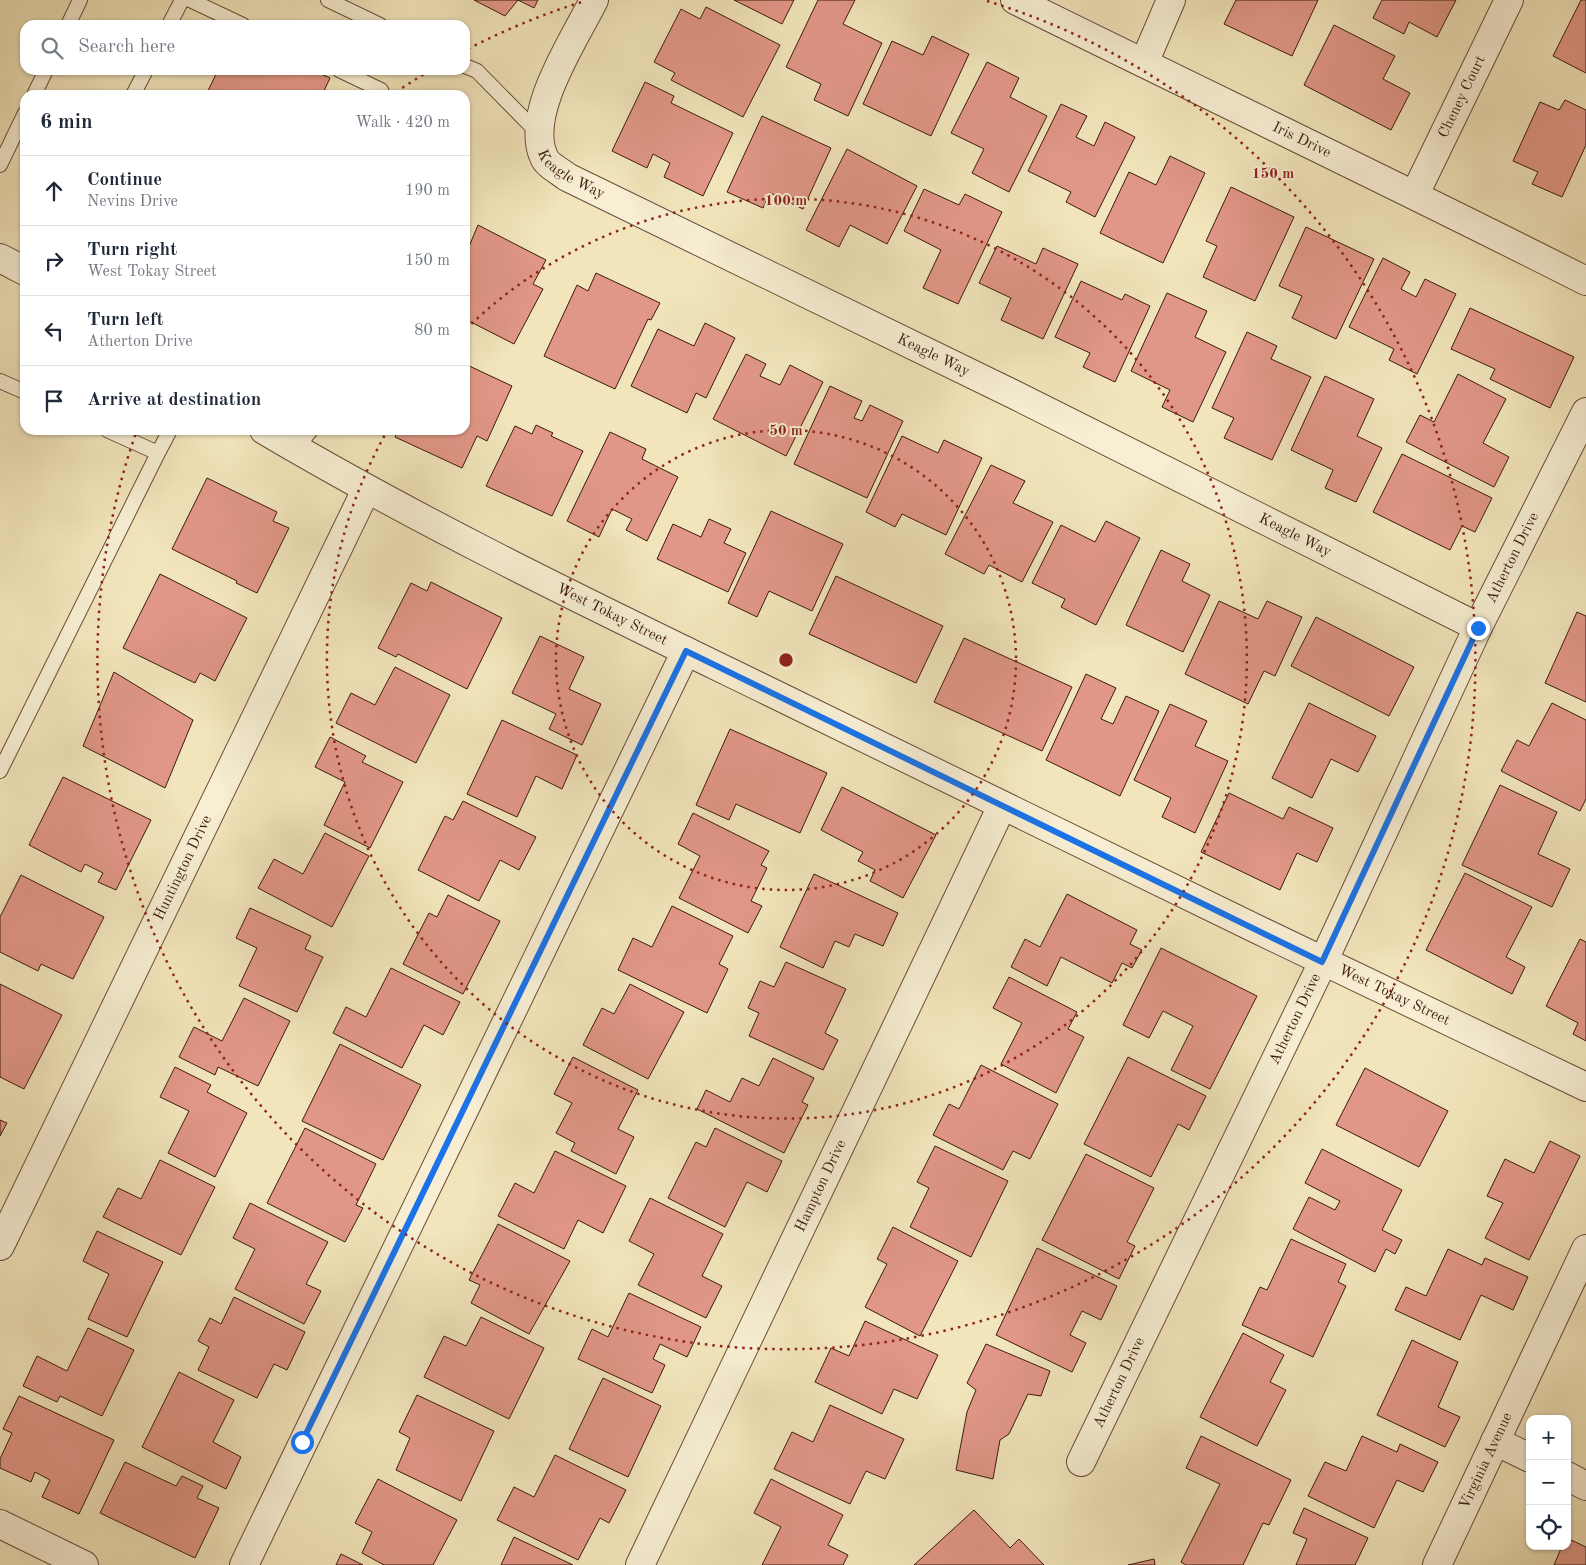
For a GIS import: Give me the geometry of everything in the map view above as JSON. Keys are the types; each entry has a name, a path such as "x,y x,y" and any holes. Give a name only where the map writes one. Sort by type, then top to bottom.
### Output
{"street":[{"name":"Keagle Way","path":"594,0 543,101 537,132 544,159 567,177 1017,396 1478,628"},
{"name":"Iris Drive","path":"1015,0 1415,194 1586,281"},
{"path":"1144,63 1172,0"},
{"name":"Cheney Court","path":"1415,194 1509,0"},
{"path":"0,258 20,268"},
{"name":"Atherton Drive","path":"1081,1462 1322,962 1478,628 1586,412"},
{"name":"West Tokay Street","path":"284,435 304,440 366,490 686,651 1322,962 1586,1088"},
{"name":"Huntington Drive","path":"0,1246 366,490"},
{"path":"244,1565 686,651"},
{"name":"Hampton Drive","path":"640,1565 1002,806"},
{"name":"Virginia Avenue","path":"1437,1565 1586,1249"},
{"path":"1495,1441 1526,1456"},
{"path":"1571,1478 1586,1486"},
{"path":"0,1524 84,1565"}],"lane":[{"path":"70,20 80,0"},
{"path":"172,20 182,0"},
{"path":"190,0 232,20"},
{"path":"328,0 370,20"},
{"path":"470,68 477,71 537,132"},
{"path":"36,90 44,75"},
{"path":"136,90 143,75"},
{"path":"349,75 378,90"},
{"path":"0,165 20,124"},
{"path":"0,381 20,390"},
{"path":"118,435 158,453"},
{"path":"0,771 167,435"}],"building":[{"path":"474,0 518,0 505,16"},
{"path":"518,0 538,0 534,8"},
{"path":"734,0 794,0 782,24"},
{"path":"818,0 855,0 843,24 882,43 848,116 814,100 821,84 786,67"},
{"path":"1236,0 1318,0 1292,56 1224,24"},
{"path":"1382,0 1456,0 1437,37 1409,22 1404,34 1373,18"},
{"path":"1581,0 1586,0 1586,73 1553,56"},
{"path":"706,7 780,45 743,117 671,80 675,73 654,62 681,9 700,19"},
{"path":"1334,25 1395,56 1383,79 1410,93 1391,130 1304,85"},
{"path":"932,36 969,54 931,136 863,104 892,41 923,55"},
{"path":"987,62 1019,78 1010,97 1047,116 1009,192 972,173 984,149 951,133"},
{"path":"216,75 323,75 330,78 324,90 208,90"},
{"path":"645,82 674,96 671,103 733,133 703,196 664,177 670,163 653,154 647,168 612,151"},
{"path":"1565,100 1586,110 1586,145 1562,197 1532,184 1538,172 1513,161 1540,102 1559,110"},
{"path":"1061,104 1087,116 1076,137 1094,146 1105,122 1135,137 1095,217 1066,202 1071,192 1028,171"},
{"path":"762,116 831,148 803,209 770,193 763,208 727,192"},
{"path":"847,149 917,186 887,244 850,225 839,247 806,230"},
{"path":"1170,156 1205,173 1163,263 1100,233 1129,172 1156,185"},
{"path":"1231,187 1294,217 1255,301 1203,277 1217,246 1206,241"},
{"path":"924,189 959,205 965,194 1002,212 958,304 923,288 941,250 904,231"},
{"path":"478,225 546,260 533,284 543,289 514,344 470,322 470,244"},
{"path":"1306,227 1374,259 1336,339 1292,318 1302,296 1279,286"},
{"path":"997,246 1036,264 1043,248 1078,264 1043,339 1001,320 1011,298 979,283"},
{"path":"1383,258 1410,272 1401,289 1416,297 1425,279 1456,294 1417,374 1389,360 1394,349 1349,327"},
{"path":"596,273 660,303 651,320 648,319 615,389 544,356 577,285 588,291"},
{"path":"1081,281 1122,300 1125,294 1150,306 1115,382 1083,367 1090,353 1055,337"},
{"path":"1167,293 1207,311 1195,337 1226,352 1193,422 1162,407 1170,390 1131,371"},
{"path":"1470,308 1574,357 1550,408 1490,379 1495,369 1451,349"},
{"path":"705,323 735,338 706,398 696,393 687,413 631,386 658,329 694,346"},
{"path":"1247,332 1277,346 1271,359 1311,377 1272,460 1224,438 1234,418 1212,408"},
{"path":"746,354 766,364 760,376 780,385 790,365 823,382 786,456 713,419"},
{"path":"470,366 512,386 487,441 477,436 462,468 395,437 396,435 470,435"},
{"path":"1458,374 1506,399 1483,443 1509,457 1494,487 1406,442 1420,415 1434,422"},
{"path":"1325,376 1374,399 1357,436 1382,448 1356,502 1325,488 1333,470 1291,450"},
{"path":"830,386 862,401 854,418 862,421 870,405 903,421 867,498 794,464"},
{"path":"536,425 553,433 551,436 583,451 552,516 486,486 515,426 532,434"},
{"path":"610,432 646,449 642,459 678,477 647,541 626,530 632,519 612,509 599,537 567,521"},
{"path":"902,436 938,453 944,440 982,458 946,535 902,514 895,527 866,512"},
{"path":"1402,454 1492,498 1475,532 1462,526 1450,550 1373,512"},
{"path":"991,465 1025,481 1013,503 1053,522 1022,582 989,565 984,574 945,554"},
{"path":"207,478 277,512 273,521 289,528 257,593 172,549"},
{"path":"771,511 843,544 812,611 769,591 757,617 728,603"},
{"path":"709,519 731,529 724,543 746,553 728,592 657,559 673,524 701,537"},
{"path":"1106,521 1140,538 1096,625 1061,607 1065,599 1032,583 1061,525 1095,542"},
{"path":"1161,550 1190,564 1182,581 1210,595 1183,652 1126,625"},
{"path":"160,574 247,618 215,681 200,673 195,683 123,648"},
{"path":"836,576 943,626 916,683 809,634"},
{"path":"431,582 502,618 467,689 398,654 396,657 378,648 411,583 427,591"},
{"path":"1219,601 1258,619 1267,601 1302,617 1275,676 1264,671 1248,704 1185,674"},
{"path":"1577,612 1586,616 1586,702 1545,683"},
{"path":"1316,617 1414,667 1389,716 1291,666"},
{"path":"540,636 584,657 569,689 601,704 582,745 549,729 556,714 512,693"},
{"path":"964,638 1072,687 1042,751 934,702"},
{"path":"395,667 450,695 416,763 336,723 351,693 375,705"},
{"path":"114,672 193,720 165,788 83,746"},
{"path":"1086,674 1116,688 1101,719 1113,724 1126,696 1159,711 1120,796 1046,760"},
{"path":"1309,703 1376,736 1358,772 1331,759 1312,798 1272,778"},
{"path":"1552,703 1586,720 1586,799 1580,811 1501,771 1517,740 1529,746"},
{"path":"1170,704 1207,721 1195,746 1228,761 1195,833 1162,817 1171,798 1134,780"},
{"path":"502,720 577,755 562,789 536,776 517,817 467,794"},
{"path":"730,729 827,773 800,833 736,804 729,820 696,805"},
{"path":"330,737 366,756 362,762 403,782 370,848 324,825 345,782 315,767"},
{"path":"63,777 151,820 116,890 98,882 103,873 85,864 81,872 29,845"},
{"path":"1500,785 1557,812 1538,854 1570,869 1552,907 1462,865"},
{"path":"842,787 936,835 903,898 870,881 875,870 858,861 863,852 821,830"},
{"path":"1229,793 1283,819 1289,807 1333,828 1317,862 1297,853 1280,890 1201,852"},
{"path":"463,801 536,837 519,870 500,860 479,901 418,870 445,816 453,820"},
{"path":"693,813 769,851 761,865 767,868 751,901 762,906 748,933 679,898 700,856 678,844"},
{"path":"325,833 369,856 332,927 258,888 274,859 303,874"},
{"path":"1465,873 1532,907 1506,957 1525,967 1512,994 1426,950"},
{"path":"814,874 898,913 883,946 855,934 849,947 835,941 823,968 780,947"},
{"path":"21,875 104,917 73,979 41,964 38,971 0,952 0,917"},
{"path":"1067,894 1137,930 1130,944 1142,950 1132,968 1122,963 1112,983 1061,957 1047,986 1011,967 1025,939 1040,947"},
{"path":"448,895 500,921 463,994 403,964 429,913 437,917"},
{"path":"672,906 733,936 719,964 728,969 707,1013 618,970 633,938 652,947"},
{"path":"250,908 311,936 305,949 323,957 297,1012 239,986 257,948 236,938"},
{"path":"1580,939 1586,942 1586,1041 1573,1034 1578,1023 1546,1006"},
{"path":"1161,948 1257,996 1210,1089 1171,1070 1193,1026 1163,1011 1149,1038 1123,1025"},
{"path":"786,962 846,989 825,1033 838,1040 823,1070 749,1036 759,1013 748,1008 760,981 774,987"},
{"path":"391,968 460,1002 443,1035 424,1025 402,1068 333,1033 346,1007 366,1017"},
{"path":"1009,977 1077,1012 1068,1029 1084,1037 1056,1093 1001,1064 1022,1023 993,1008"},
{"path":"0,984 62,1015 24,1089 0,1077"},
{"path":"630,984 684,1012 648,1079 583,1045 602,1008 614,1014"},
{"path":"244,998 290,1021 258,1086 218,1067 215,1075 179,1057 194,1027 222,1041"},
{"path":"340,1044 421,1085 383,1160 302,1121"},
{"path":"573,1057 638,1090 618,1129 634,1137 616,1174 571,1151 575,1143 556,1133 572,1103 554,1094"},
{"path":"1128,1057 1206,1096 1189,1130 1178,1124 1151,1177 1084,1144"},
{"path":"773,1058 814,1078 802,1102 808,1105 784,1153 697,1109 706,1090 730,1102 742,1078 759,1086"},
{"path":"981,1065 1058,1104 1030,1159 1013,1151 1003,1170 933,1135 949,1104 959,1109"},
{"path":"175,1067 211,1085 207,1092 247,1113 215,1177 168,1153 189,1111 160,1097"},
{"path":"1365,1068 1448,1111 1419,1167 1336,1125"},
{"path":"0,1120 7,1123 0,1136"},
{"path":"305,1128 376,1164 356,1205 363,1208 345,1242 267,1203"},
{"path":"715,1128 782,1161 767,1192 747,1182 725,1227 668,1198 696,1142 706,1147"},
{"path":"1550,1141 1580,1156 1529,1260 1485,1238 1503,1203 1487,1196 1505,1159 1534,1173"},
{"path":"935,1146 1008,1181 971,1257 910,1227 929,1188 917,1182"},
{"path":"1322,1149 1402,1190 1382,1230 1402,1240 1395,1254 1386,1249 1375,1272 1293,1229 1309,1197 1335,1210 1340,1201 1305,1183"},
{"path":"555,1151 626,1186 603,1233 578,1220 564,1249 498,1216 515,1183 534,1193"},
{"path":"1086,1154 1154,1188 1127,1242 1135,1246 1119,1279 1042,1240"},
{"path":"160,1160 215,1187 181,1255 103,1217 118,1188 141,1199"},
{"path":"650,1198 723,1234 702,1276 722,1286 706,1318 638,1285 654,1254 629,1241"},
{"path":"250,1203 328,1242 306,1284 321,1291 304,1324 235,1289 255,1249 233,1238"},
{"path":"498,1224 570,1261 529,1334 471,1303 480,1285 469,1280"},
{"path":"893,1227 958,1261 920,1336 865,1307 887,1264 877,1259"},
{"path":"97,1231 163,1262 127,1337 88,1319 109,1274 83,1261"},
{"path":"1291,1239 1346,1264 1338,1282 1346,1286 1313,1357 1242,1325 1260,1287 1267,1290"},
{"path":"1037,1248 1117,1286 1101,1320 1082,1311 1070,1335 1086,1343 1072,1372 996,1335"},
{"path":"1448,1249 1482,1265 1485,1258 1528,1277 1513,1310 1481,1295 1460,1340 1395,1310 1406,1287 1426,1296"},
{"path":"629,1293 701,1327 687,1357 660,1344 653,1359 665,1365 652,1393 578,1359 592,1329 608,1337"},
{"path":"234,1297 305,1332 287,1370 274,1364 257,1398 198,1370 209,1347 198,1341 210,1318 221,1324"},
{"path":"481,1317 544,1348 509,1419 424,1377 444,1336 466,1346"},
{"path":"865,1321 938,1355 917,1399 894,1389 882,1414 815,1382 831,1348 849,1356"},
{"path":"88,1328 134,1350 102,1416 60,1396 57,1402 23,1386 37,1356 67,1371"},
{"path":"1243,1333 1284,1355 1270,1382 1286,1390 1257,1446 1200,1417"},
{"path":"1412,1340 1458,1362 1438,1407 1460,1417 1445,1447 1377,1415"},
{"path":"986,1344 1050,1371 1041,1396 1028,1394 1009,1434 1000,1440 993,1479 956,1470 967,1412 976,1390 967,1383"},
{"path":"179,1372 234,1400 213,1442 241,1457 226,1489 142,1447"},
{"path":"603,1378 661,1406 628,1477 569,1449"},
{"path":"417,1395 494,1431 461,1501 396,1470 410,1438 399,1432"},
{"path":"19,1396 114,1440 79,1514 42,1497 50,1480 35,1472 31,1482 0,1468 0,1459 12,1433 3,1429"},
{"path":"830,1405 904,1439 885,1479 866,1471 850,1504 774,1469 792,1432 813,1442"},
{"path":"1201,1436 1291,1480 1269,1525 1263,1523 1243,1565 1186,1565 1181,1562 1220,1484 1186,1468"},
{"path":"1362,1436 1397,1452 1400,1444 1438,1462 1423,1492 1397,1480 1374,1528 1308,1496 1325,1462 1346,1471"},
{"path":"555,1455 626,1490 609,1523 600,1518 578,1560 497,1520 514,1487 534,1497"},
{"path":"125,1462 176,1486 182,1476 203,1486 197,1498 219,1508 195,1558 100,1513"},
{"path":"378,1479 457,1520 433,1565 384,1565 362,1553 372,1532 355,1523"},
{"path":"771,1479 843,1515 828,1545 848,1555 843,1565 762,1565 781,1527 754,1513"},
{"path":"1304,1508 1368,1538 1355,1565 1296,1565 1307,1539 1293,1533"},
{"path":"974,1510 1010,1548 1019,1539 1044,1565 914,1565"},
{"path":"514,1537 573,1565 501,1565"},
{"path":"1571,1540 1586,1547 1586,1565 1554,1565 1560,1550 1571,1550"},
{"path":"341,1554 363,1565 336,1565"},
{"path":"1154,1559 1155,1565 1128,1565"}],"route":[{"path":"302,1442 686,651 1322,962 1478,628"}]}
